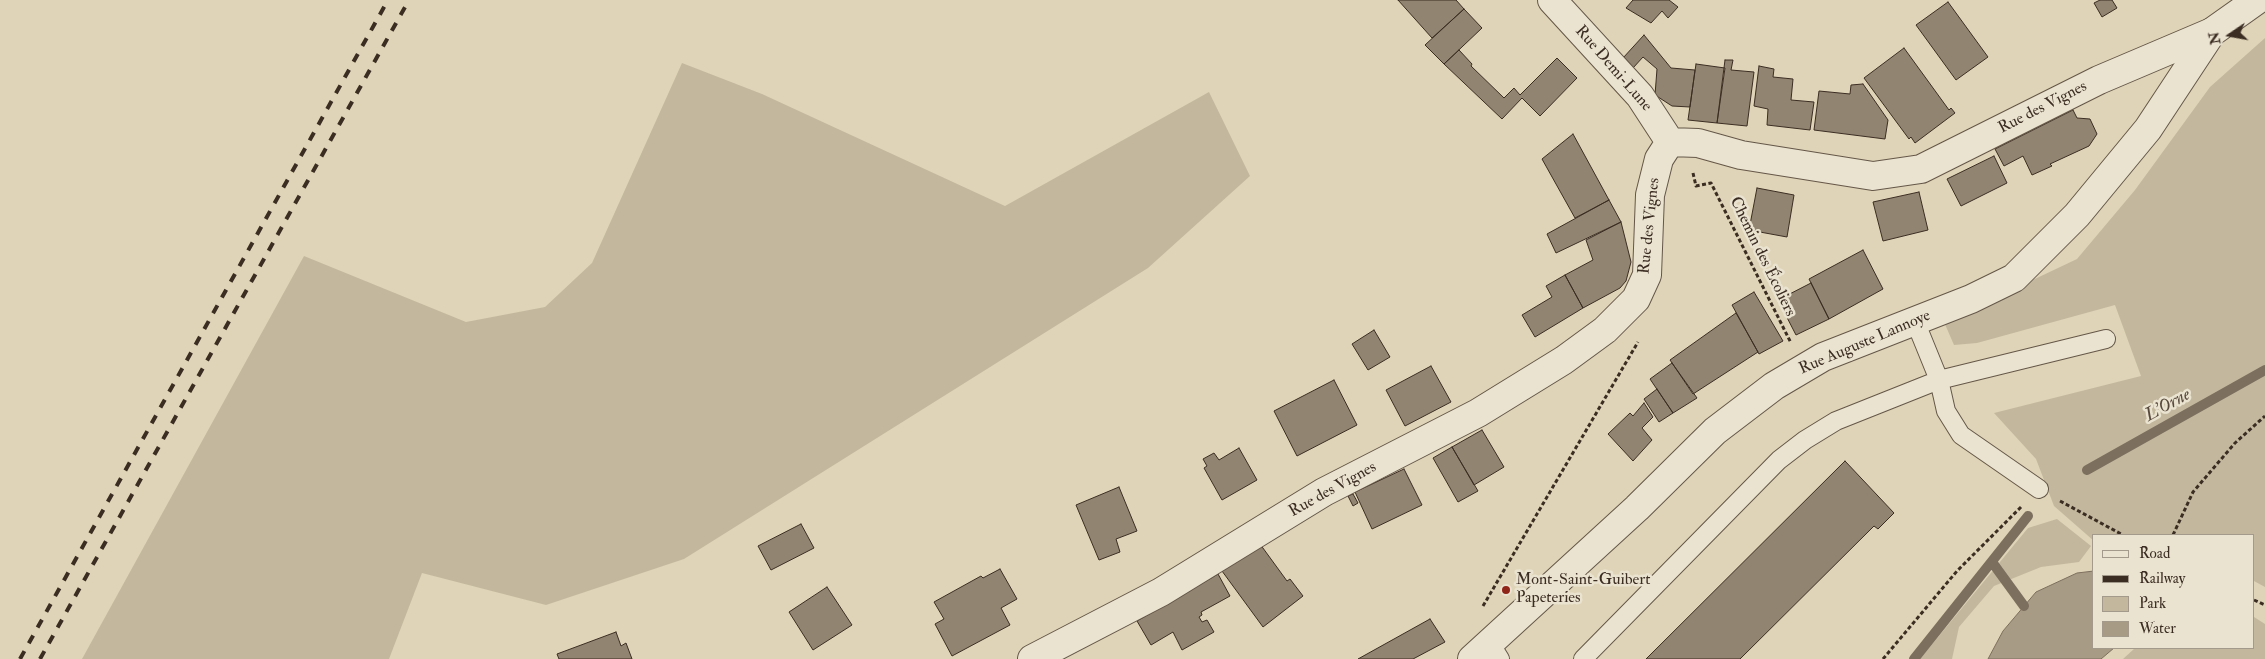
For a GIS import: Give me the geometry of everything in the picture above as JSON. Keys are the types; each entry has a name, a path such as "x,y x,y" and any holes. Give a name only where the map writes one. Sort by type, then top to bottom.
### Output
{"street":[{"name":"Rue Demi-Lune","path":"1552,0 1640,96 1670,142"},
{"name":"Rue des Vignes","path":"1032,659 1161,592 1324,492 1478,413 1564,360 1605,330 1636,299 1647,275 1650,195 1659,159 1670,142 1698,143 1741,155 1873,176 1920,169 2099,80 2212,32 2257,0"},
{"name":"Rue Auguste Lannoye","path":"1487,654 1714,431 1774,386 1823,357 1971,299 2014,278 2077,215 2148,128 2212,32"}],"lane":[{"path":"1914,321 1939,380 1946,411 1961,435 2039,489"},
{"path":"1583,659 1785,455 1804,440 1836,420 1939,380 2106,339"}],"path":[{"name":"Chemin des Écoliers","path":"1693,173 1696,186 1711,183 1804,367"},
{"path":"1481,609 1643,335"},
{"path":"2173,534 2193,492 2235,443 2265,416"},
{"path":"1883,659 1957,571 2039,489"},
{"path":"2074,508 2121,534"}],"green space":[{"path":"2265,38 2265,587 2255,582 2255,534 2092,534 2092,539 2054,506 2036,459 1994,413 2141,376 2115,305 1977,343 1954,345 1944,322 2077,259 2135,190 2210,87"},
{"path":"682,63 762,94 1005,206 1209,92 1250,176 1148,268 684,559 546,605 422,573 389,659 82,659 304,256 466,322 545,307 592,263"},
{"path":"2057,519 2091,546 2079,562 2041,567 1994,586 1959,627 1952,659 1920,659 2028,528"},
{"path":"2255,618 2265,624 2265,659 2123,659 2134,649 2255,649"}],"water":[{"path":"2092,571 2092,649 2113,649 2101,659 1988,659 2003,631 2036,592 2077,573"}],"building":[{"path":"1398,0 1456,0 1464,9 1432,38"},
{"path":"1633,0 1669,0 1678,7 1668,18 1662,11 1651,23 1626,8"},
{"path":"2100,0 2112,0 2117,8 2102,17 2094,3"},
{"path":"1948,2 1988,57 1956,80 1916,25"},
{"path":"1464,9 1482,28 1444,64 1425,45"},
{"path":"1644,35 1671,68 1695,70 1690,107 1672,106 1655,95 1657,69 1643,57 1633,68 1623,58"},
{"path":"1904,48 1949,110 1951,108 1955,113 1915,143 1911,137 1909,139 1864,78"},
{"path":"1459,50 1472,64 1471,66 1504,98 1514,88 1520,95 1557,58 1577,78 1540,116 1522,98 1502,119 1444,64"},
{"path":"1725,60 1733,60 1731,70 1754,72 1747,126 1717,123"},
{"path":"1696,64 1725,68 1717,123 1688,120"},
{"path":"1759,66 1774,69 1773,77 1793,79 1791,100 1814,102 1810,130 1767,125 1768,109 1754,106"},
{"path":"1863,84 1888,120 1885,139 1814,130 1819,91 1850,94 1851,85"},
{"path":"2073,110 2077,118 2090,119 2097,134 2089,146 2050,164 2052,166 2032,175 2023,156 2004,166 1995,149"},
{"path":"1573,134 1609,200 1575,218 1542,159"},
{"path":"1994,156 2007,183 1961,206 1947,179"},
{"path":"1757,188 1794,195 1787,237 1749,230"},
{"path":"1919,192 1928,230 1883,241 1873,202"},
{"path":"1609,200 1621,222 1556,253 1547,234"},
{"path":"1621,222 1631,262 1626,281 1620,288 1583,308 1565,275 1593,260 1586,240"},
{"path":"1863,250 1883,289 1829,319 1809,279"},
{"path":"1565,275 1583,308 1535,337 1522,315 1552,297 1546,286"},
{"path":"1811,283 1829,319 1796,335 1778,300"},
{"path":"1754,292 1783,341 1759,354 1732,305"},
{"path":"1736,313 1758,352 1693,394 1670,360"},
{"path":"1374,330 1390,357 1368,370 1352,344"},
{"path":"1672,363 1697,398 1673,413 1650,379"},
{"path":"1431,366 1451,402 1405,426 1386,390"},
{"path":"1334,380 1357,425 1297,456 1274,411"},
{"path":"1657,389 1673,413 1659,422 1644,399"},
{"path":"1644,403 1653,417 1642,428 1652,440 1633,461 1608,434 1630,413 1633,416"},
{"path":"1482,430 1504,467 1474,485 1452,447"},
{"path":"1452,447 1478,491 1458,502 1433,458"},
{"path":"1239,448 1257,480 1222,500 1204,468 1207,466 1203,459 1214,453 1219,460"},
{"path":"1845,461 1894,513 1878,529 1874,526 1740,659 1646,659"},
{"path":"1404,469 1422,505 1372,529 1355,492"},
{"path":"1119,487 1137,531 1116,539 1120,552 1099,560 1076,505"},
{"path":"1353,494 1358,503 1353,506 1348,496"},
{"path":"801,524 814,548 771,570 758,546"},
{"path":"1260,544 1287,581 1290,579 1303,596 1263,627 1222,571"},
{"path":"1000,569 1017,599 1001,608 1010,625 952,656 935,624 944,619 934,602 981,576 983,578"},
{"path":"1218,574 1230,596 1201,612 1202,615 1199,617 1202,622 1207,620 1214,632 1182,650 1173,632 1151,645 1137,621"},
{"path":"827,587 852,625 813,650 789,612"},
{"path":"1430,619 1445,642 1413,659 1358,659"},
{"path":"616,632 621,646 626,643 632,659 559,659 557,654"}],"waterway":[{"name":"L'Orne","path":"2087,470 2265,370"},
{"name":"L'Orne","path":"1914,659 2028,516"},
{"path":"1992,562 2024,606"}],"railway":[{"path":"20,659 388,0"},
{"path":"40,659 409,0"}],"place":[{"name":"Mont-Saint-Guibert Papeteries","path":"1506,590"}]}
